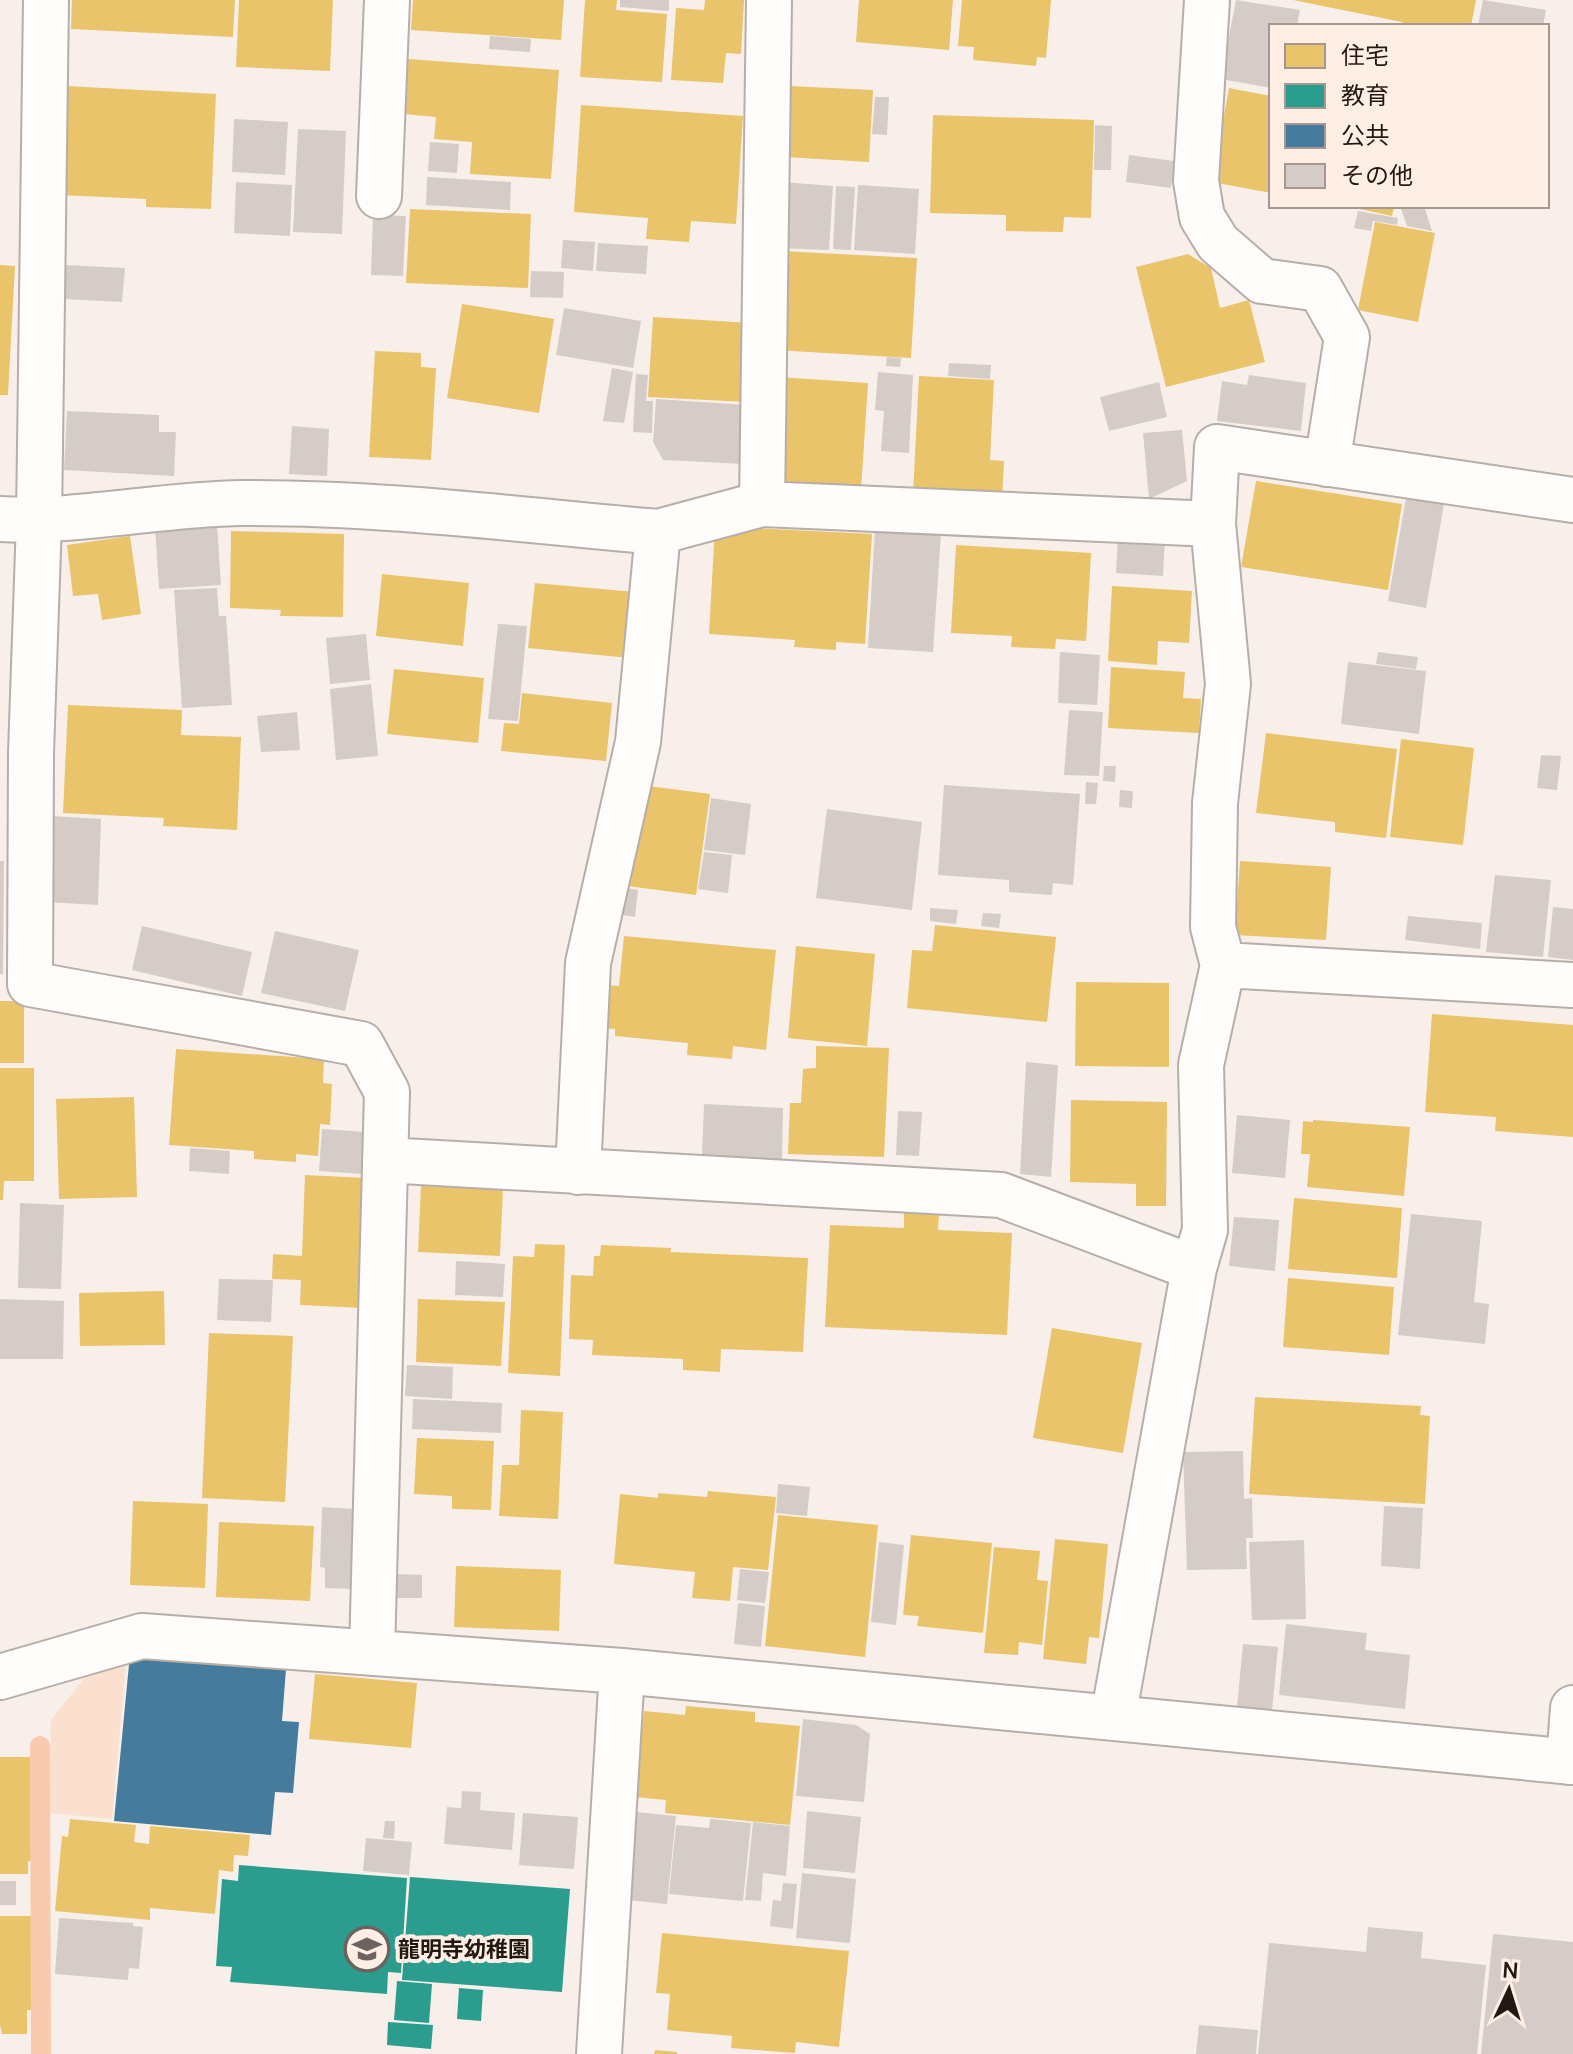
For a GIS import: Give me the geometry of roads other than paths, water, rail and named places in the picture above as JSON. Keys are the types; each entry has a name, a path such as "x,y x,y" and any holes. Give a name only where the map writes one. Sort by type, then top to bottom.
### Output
{"street":[{"path":"46,0 20,520 31,753 30,984 361,1044 387,1092 372,1653"},
{"path":"379,196 387,0"},
{"path":"762,504 769,0"},
{"path":"1207,0 1196,181 1202,217 1218,243 1262,281 1320,289 1347,337 1327,464"},
{"path":"1113,1718 1194,1268 1205,1230 1201,1065 1223,965 1213,927 1213,912 1215,803 1228,684 1213,524 1217,447 1573,500"},
{"path":"20,520 240,503 382,508 658,532 762,504 1213,524"},
{"path":"578,1172 588,963 638,742 658,532"},
{"path":"1223,965 1573,985"},
{"path":"385,1160 1001,1195 1194,1268"},
{"path":"0,1677 142,1636 622,1671 1571,1762 1573,1708"},
{"path":"599,2054 622,1671"}],"waterway":[{"path":"40,1746 41,2054"}],"place":[{"name":"龍明寺幼稚園","path":"367,1949"}]}
